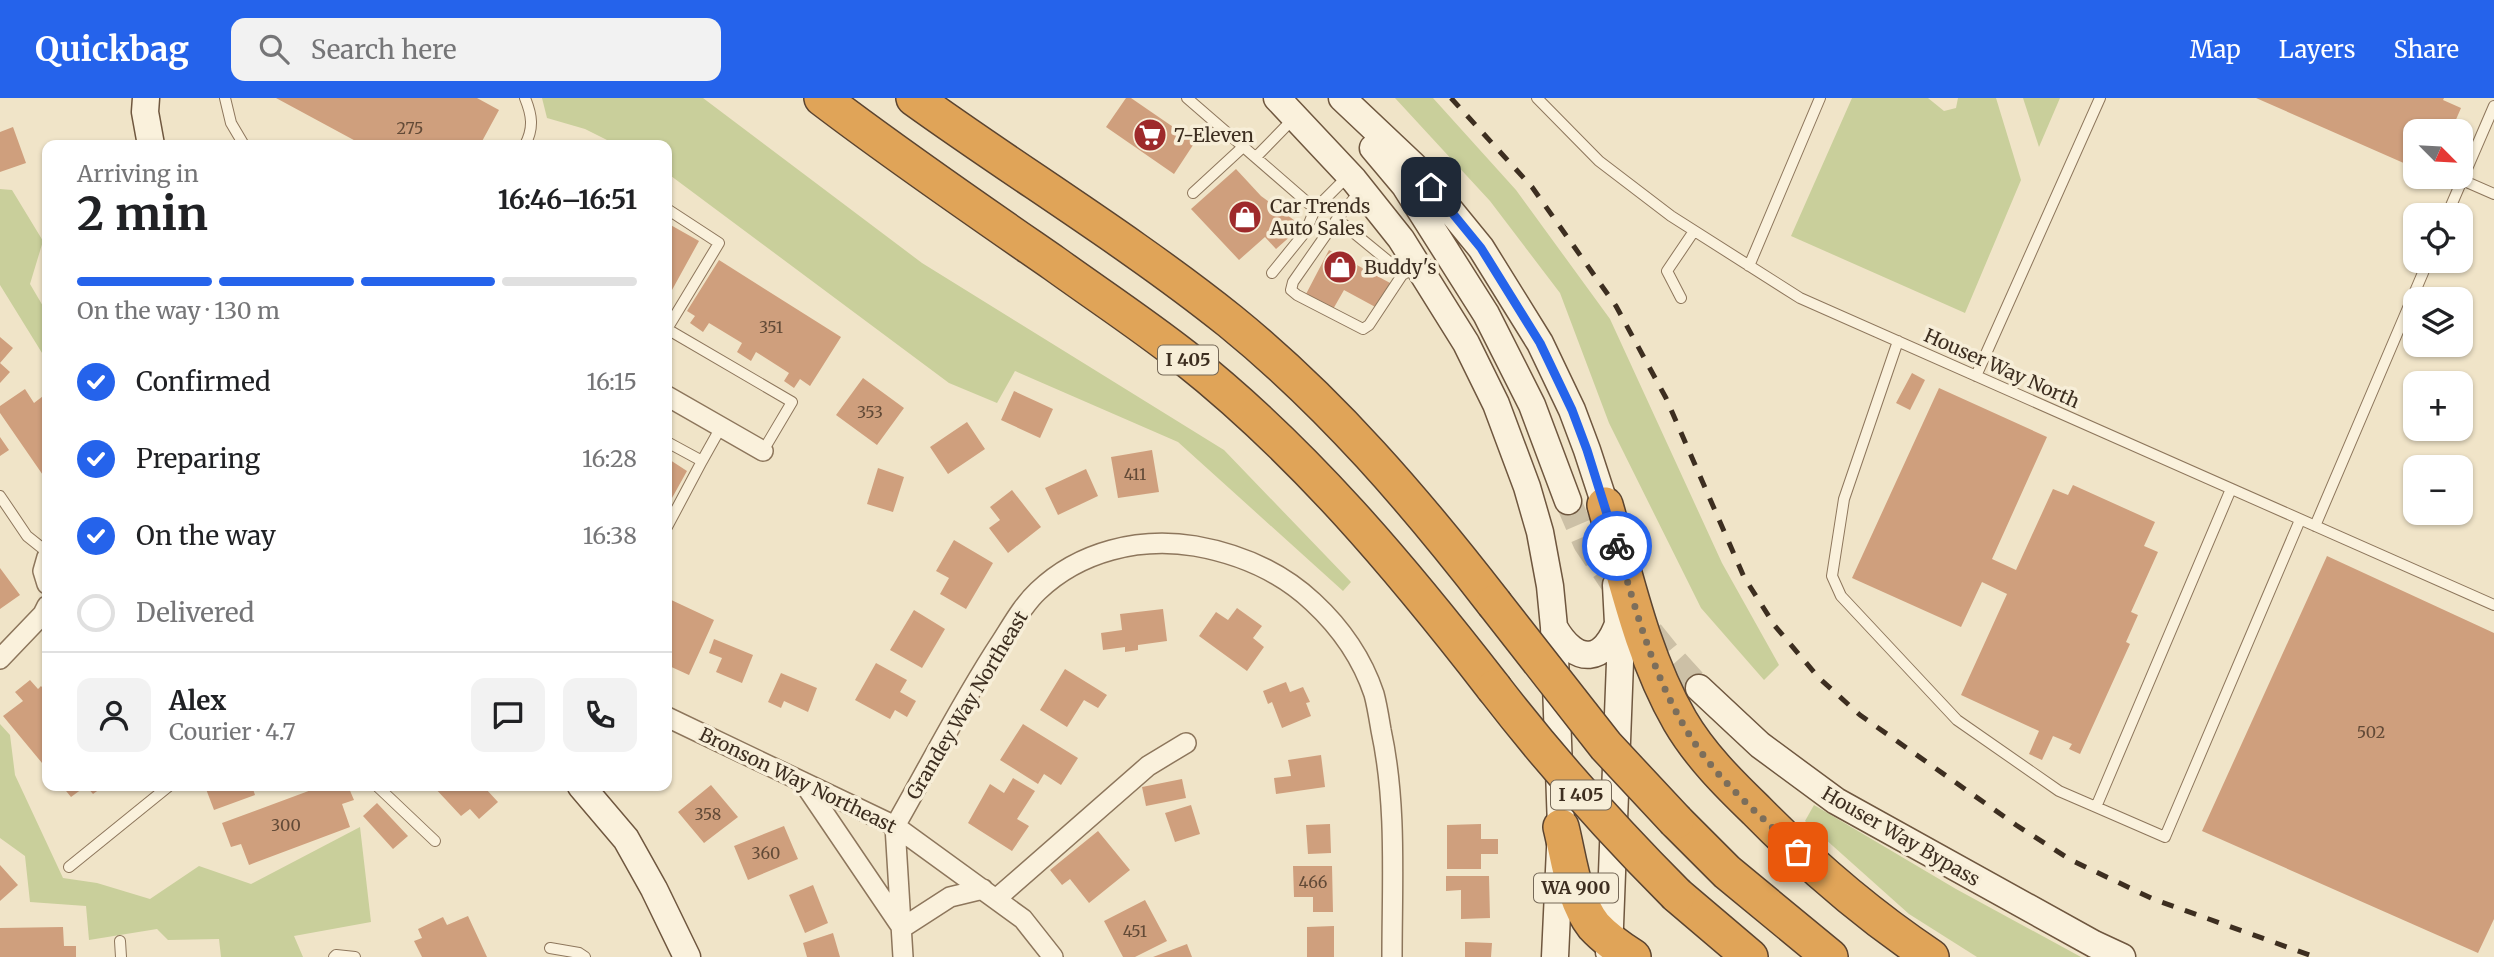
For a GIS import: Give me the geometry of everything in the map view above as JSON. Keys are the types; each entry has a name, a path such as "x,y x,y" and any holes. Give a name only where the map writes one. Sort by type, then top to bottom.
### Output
{"highway":[{"name":"I 405","path":"822,98 884,145 1184,357 1287,448 1345,508 1444,623 1575,789 1677,895 1751,957"},
{"name":"I 405","path":"914,98 1179,282 1251,340 1352,433 1433,525 1606,746 1727,872 1830,957"},
{"path":"1605,505 1647,649 1681,723 1712,766 1798,852 1903,938 1931,957"},
{"name":"WA 900","path":"1561,827 1575,885 1585,910 1594,925 1617,951"}],"main road":[{"path":"146,98 145,112 150,140"},
{"path":"1332,98 1405,186 1486,314 1510,359 1541,429 1568,500"},
{"path":"1342,98 1414,166 1481,248 1540,343 1572,410 1605,505 1620,620 1617,715 1617,951"},
{"path":"1283,106 1374,174 1430,228"},
{"name":"WA 900","path":"1283,106 1355,182 1401,239 1409,266 1466,343 1496,404 1527,486 1540,532 1550,586 1554,627 1561,827"},
{"path":"1554,627 1563,643 1571,650 1589,655 1607,646 1615,635 1620,620"},
{"name":"Houser Way Bypass","path":"1699,688 1760,745 1836,801 2122,957"},
{"path":"585,791 626,839 687,957"},
{"path":"1555,957 1561,827"}],"street":[{"path":"672,399 764,451"},
{"name":"Grandey Way Northeast","path":"895,826 989,660 1037,592 1072,566 1116,548 1140,544 1180,544 1222,551 1259,565 1297,588 1332,620 1357,656 1374,694 1392,798 1392,957"},
{"path":"0,659 42,618"},
{"name":"Bronson Way Northeast","path":"672,719 895,826 1023,919 1053,957"},
{"path":"902,928 950,897 989,894 1148,766 1186,743"},
{"path":"803,782 902,928"},
{"path":"895,826 903,957"}],"lane":[{"path":"225,98 231,122 241,140"},
{"path":"525,98 531,113 532,133 528,140"},
{"path":"1187,98 1201,102 1244,146 1315,209"},
{"name":"Houser Way North","path":"1537,98 1599,160 1671,216 1800,298 2494,606"},
{"path":"1749,266 1820,98"},
{"path":"1976,376 2100,98"},
{"path":"1256,157 1283,106"},
{"path":"2473,157 2491,119 2494,106"},
{"path":"1193,193 1244,146"},
{"path":"1272,273 1306,231 1315,209 1355,182"},
{"path":"1338,219 1409,266 1369,326 1363,328 1292,290 1293,282 1338,219 1355,182"},
{"path":"2473,185 2494,194"},
{"path":"672,212 719,243 672,321"},
{"path":"1681,298 1667,271 1694,230"},
{"path":"2315,526 2423,273"},
{"path":"672,332 792,402 764,451"},
{"path":"1898,341 1844,499 1832,576 1841,596 1957,720 2059,791 2165,837 2300,520"},
{"path":"672,518 721,427"},
{"path":"672,445 702,461"},
{"path":"2096,807 2231,489"},
{"path":"0,496 27,536 42,550"},
{"path":"69,867 163,791"},
{"path":"382,791 435,841"},
{"path":"120,942 121,957"},
{"path":"550,948 579,953 585,957"},
{"path":"334,957 355,957"}],"green space":[{"path":"542,98 703,98 922,263 1224,450 1351,582 1343,591 1178,442 1015,371 997,403 949,383 672,177 672,140 607,140 585,129 547,118"},
{"path":"1395,98 1433,98 1516,190 1610,319 1722,563 1779,665 1764,680 1701,608 1609,423 1560,293 1490,201"},
{"path":"1852,98 1928,98 1944,111 1956,108 1958,98 1996,98 2021,180 1965,313 1791,236"},
{"path":"2023,98 2060,98 2039,147"},
{"path":"0,189 12,190 42,239 30,284 42,304 42,353 0,285"},
{"path":"0,724 10,735 15,775 63,878 97,883 150,899 199,866 251,884 360,827 371,922 294,936 303,957 221,957 219,939 168,940 157,929 89,940 86,906 30,902 25,856 0,838"},
{"path":"1814,805 1956,889 2081,957 1977,957 1909,914 1805,821"}],"building":[{"path":"276,98 477,98 499,110 483,140 354,140"},
{"name":"7-Eleven","path":"1126,98 1131,98 1195,142 1174,174 1106,127"},
{"path":"2256,98 2444,98 2443,100 2461,108 2456,119 2403,119 2403,163"},
{"path":"13,127 26,163 0,172 0,132"},
{"name":"Car Trends Auto Sales","path":"1236,169 1261,196 1302,226 1276,249 1265,237 1239,260 1191,209"},
{"path":"672,226 699,241 672,290"},
{"name":"Buddy's","path":"1329,250 1392,284 1379,309 1344,290 1332,311 1305,296"},
{"path":"719,260 841,337 810,386 800,379 794,388 784,381 789,373 756,352 751,361 737,352 742,343 709,323 703,332 690,323 695,316 687,311"},
{"path":"0,337 13,348 0,363"},
{"path":"0,363 10,372 0,383"},
{"path":"1912,373 1925,380 1910,410 1896,403"},
{"path":"863,378 904,408 877,445 836,415"},
{"path":"1939,388 2047,437 1992,559 2016,570 2053,489 2068,495 2073,485 2155,522 2144,546 2158,552 2131,612 2138,615 2126,642 2130,644 2080,754 2069,749 2072,744 2053,736 2042,760 2029,754 2039,731 1961,695 2007,594 1982,582 1961,627 1852,578"},
{"path":"25,389 34,403 42,397 42,474 0,413 0,406"},
{"path":"1014,391 1053,409 1040,438 1001,420"},
{"path":"967,422 985,449 948,474 930,447"},
{"path":"0,437 9,450 0,456"},
{"path":"1152,450 1159,492 1118,498 1111,457"},
{"path":"672,461 687,471 672,498"},
{"path":"878,468 904,477 893,512 867,504"},
{"path":"1086,469 1098,496 1058,515 1045,488"},
{"path":"1012,490 1041,527 1008,553 989,528 1000,520 990,507"},
{"path":"954,540 993,563 966,609 940,594 949,578 936,571"},
{"path":"2327,556 2494,633 2494,919 2478,953 2202,831"},
{"path":"0,568 20,595 0,609"},
{"path":"672,600 714,620 689,675 672,667"},
{"path":"1237,608 1262,626 1253,638 1264,647 1247,671 1199,636 1216,612 1228,620"},
{"path":"1163,609 1167,641 1138,645 1138,650 1125,652 1125,647 1103,650 1101,633 1122,630 1120,614"},
{"path":"914,610 945,629 922,668 890,650"},
{"path":"714,639 753,655 742,683 716,672 722,658 709,653"},
{"path":"876,663 907,680 900,692 916,701 907,717 895,710 890,719 855,700"},
{"path":"1065,669 1107,695 1098,708 1084,700 1067,727 1040,710"},
{"path":"781,673 817,688 808,712 784,701 781,708 768,702"},
{"path":"30,680 38,689 42,687 42,763 3,716 23,701 15,692"},
{"path":"1286,682 1290,692 1303,687 1310,702 1306,703 1311,716 1282,728 1272,702 1268,704 1263,691"},
{"path":"1023,724 1078,758 1061,785 1044,774 1038,784 1000,760"},
{"path":"1321,755 1325,787 1276,794 1274,778 1291,776 1288,760"},
{"path":"1013,778 1035,791 1017,819 1029,826 1012,851 968,823 990,784 1004,793"},
{"path":"1182,779 1186,798 1146,806 1142,787"},
{"path":"711,785 738,817 704,843 678,812"},
{"path":"66,791 79,791 71,797"},
{"path":"207,791 254,791 255,795 214,810"},
{"path":"308,791 350,791 354,800 342,804 350,827 249,865 241,844 231,847 222,823"},
{"path":"438,791 488,791 498,802 479,819 470,809 461,816"},
{"path":"377,803 408,836 393,849 363,816"},
{"path":"1191,805 1200,834 1175,842 1165,813"},
{"path":"1330,824 1331,853 1308,854 1306,825"},
{"path":"1481,824 1481,839 1498,839 1498,854 1481,854 1481,869 1447,869 1447,825"},
{"path":"784,826 798,859 748,880 734,846"},
{"path":"1098,831 1130,870 1089,903 1070,879 1062,885 1050,870"},
{"path":"0,865 18,885 0,901"},
{"path":"1293,866 1332,866 1333,912 1313,912 1313,897 1294,897"},
{"path":"1446,876 1489,876 1490,918 1461,919 1461,890 1446,891"},
{"path":"813,885 828,923 805,933 789,895"},
{"path":"1145,900 1167,941 1135,957 1123,957 1104,921"},
{"path":"468,916 487,957 422,957 414,941 422,938 418,929 443,917 447,925"},
{"path":"1334,926 1334,957 1307,957 1307,927"},
{"path":"63,927 64,946 76,946 76,957 0,957 0,928"},
{"path":"833,933 840,957 807,957 803,943"},
{"path":"1465,942 1492,943 1491,957 1465,957"},
{"path":"1187,944 1192,957 1153,957"}],"tunnel":[{"path":"1568,501 1586,543 1623,598 1699,688"}],"railway":[{"path":"1451,98 1532,187 1616,306 1666,398 1744,577 1775,626 1819,678 1860,715 2016,825 2071,860 2153,899 2315,957"}],"way so far":[{"path":"1617,546 1647,649 1681,723 1712,766 1798,852"}],"place":[{"name":"7-Eleven","path":"1150,135"},
{"name":"Car Trends Auto Sales","path":"1245,217"},
{"name":"Buddy's","path":"1340,267"}],"route":[{"path":"1431,187 1481,248 1540,343 1572,410 1617,546"}]}
